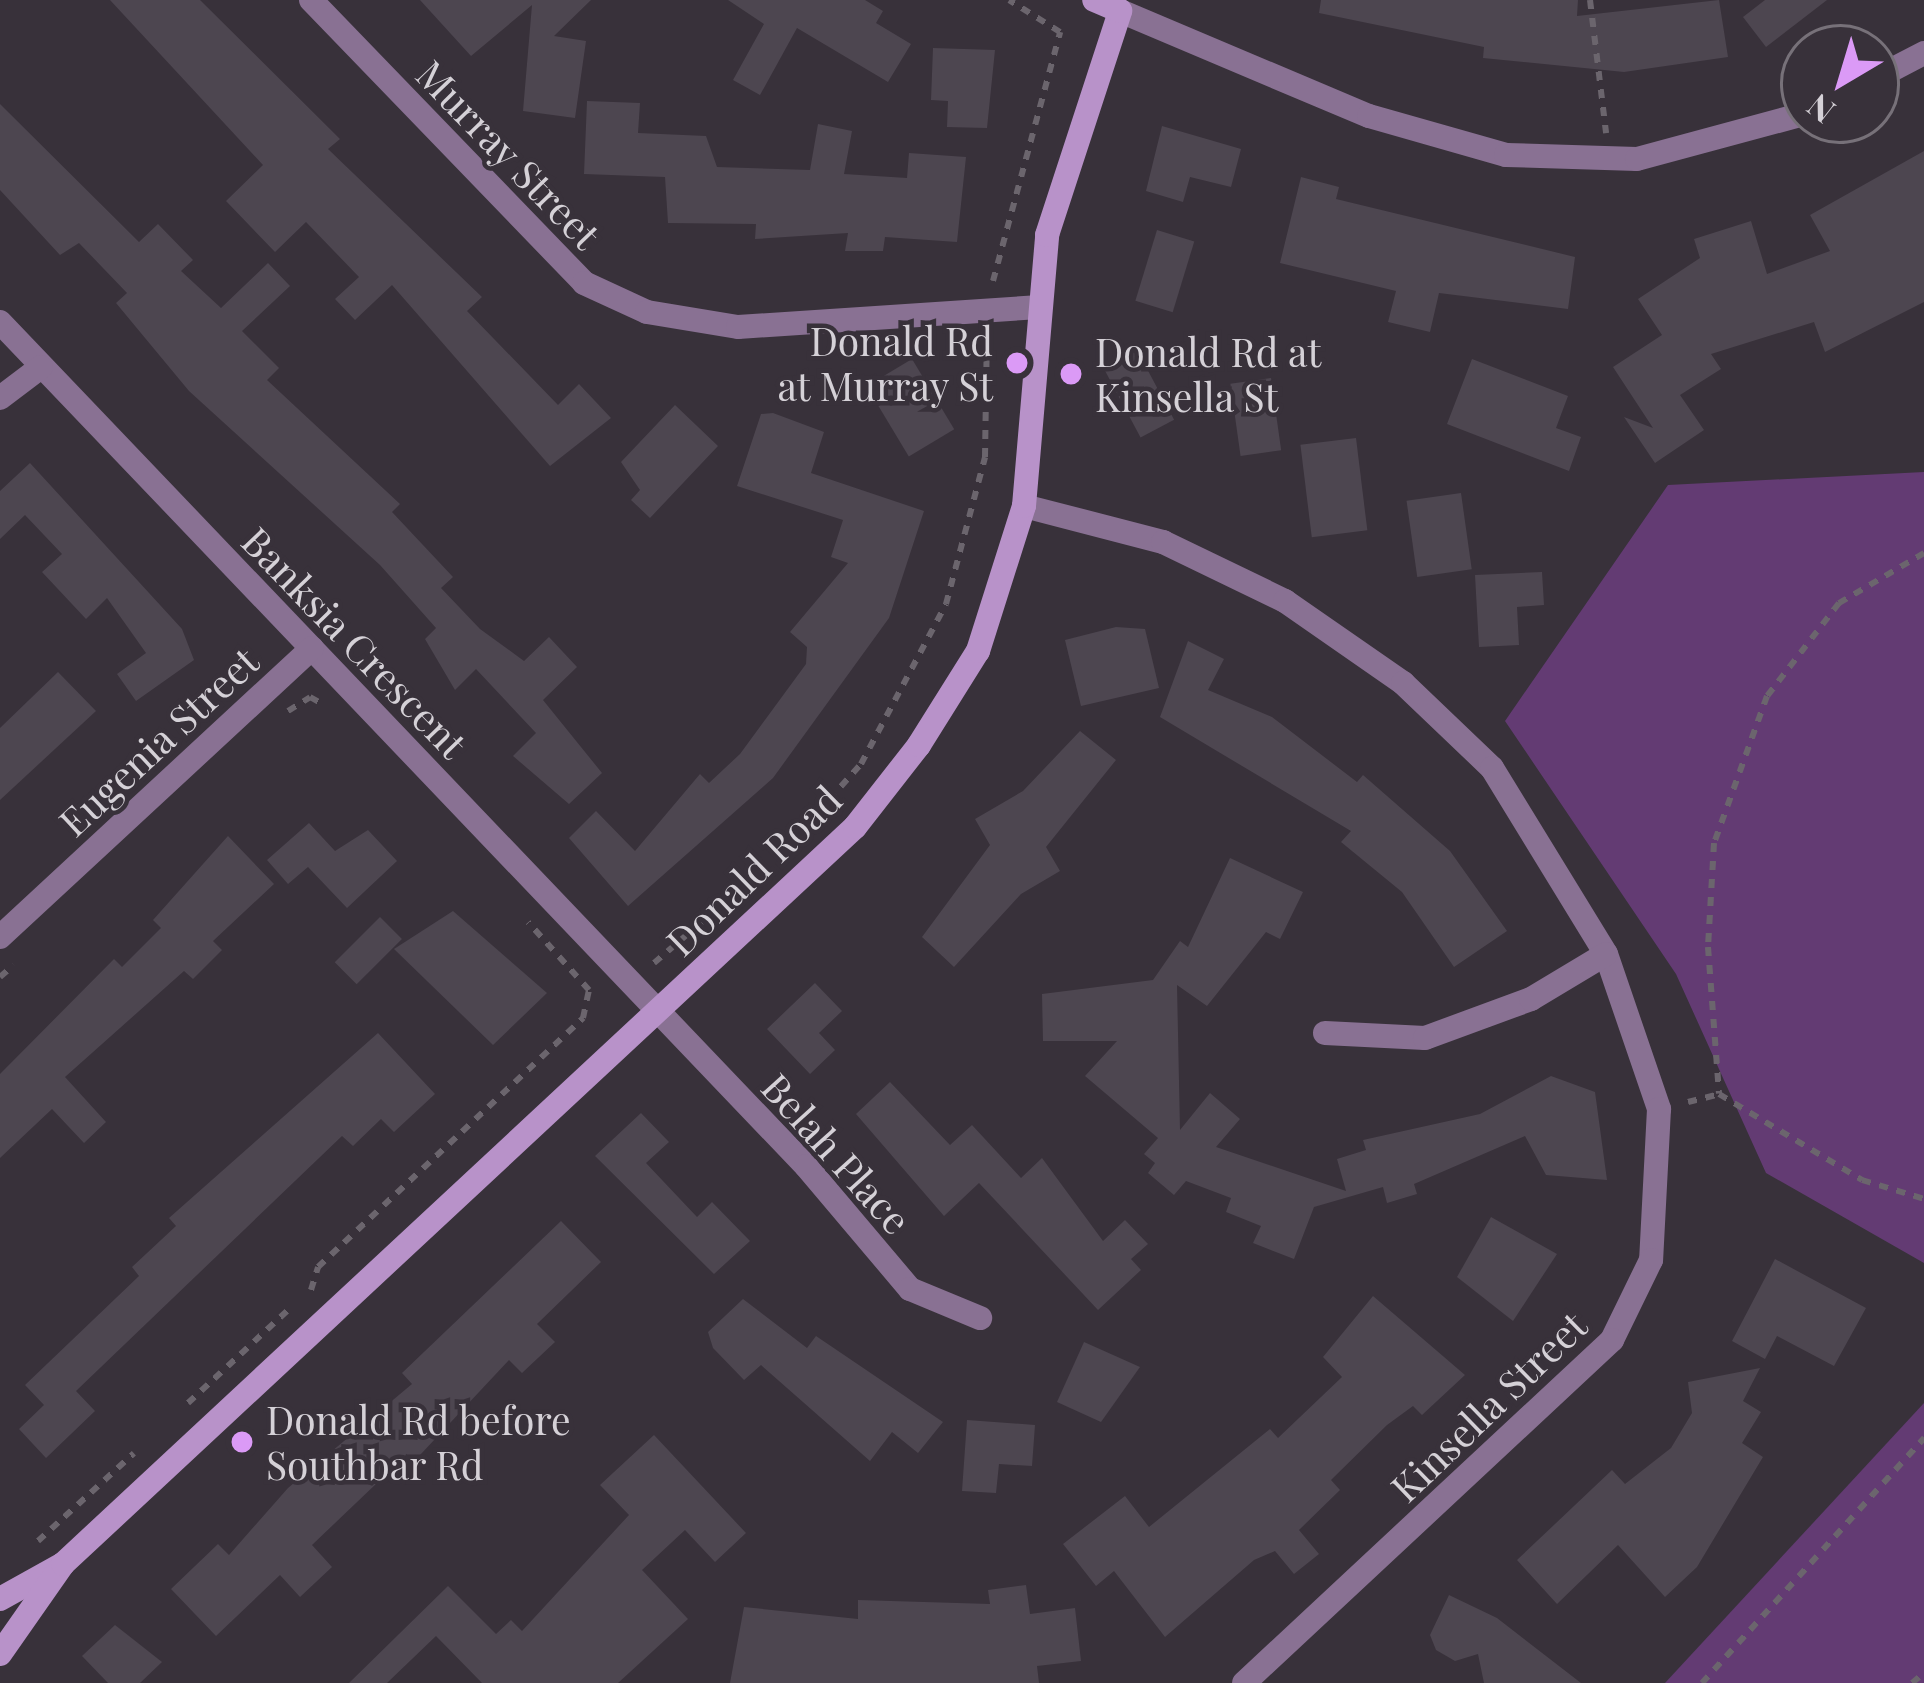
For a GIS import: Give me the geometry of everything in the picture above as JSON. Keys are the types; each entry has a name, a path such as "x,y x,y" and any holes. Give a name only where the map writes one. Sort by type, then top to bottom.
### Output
{"street":[{"name":"Murray Street","path":"311,0 584,283 647,312 738,327 1039,307"},
{"path":"1094,0 1370,116 1506,155 1609,158 1768,133 1780,127"},
{"name":"Donald Road","path":"0,1654 63,1564 855,827 919,746 978,651 1024,506 1039,307 1066,162 1120,11"},
{"name":"Banksia Crescent","path":"0,322 657,1011"},
{"path":"0,398 41,367"},
{"name":"Kinsella Street","path":"1024,506 1163,542 1285,601 1388,672 1492,768 1606,954 1659,1109 1663,1193 1651,1260 1612,1340 1244,1683"},
{"name":"Eugenia Street","path":"0,937 312,648"},
{"path":"1325,1033 1425,1038 1531,999 1606,954"},
{"name":"Belah Place","path":"657,1011 910,1289 980,1318"},
{"name":"Donald Road","path":"0,1599 63,1564"}],"path":[{"path":"171,1419 591,1004 627,980 793,840 861,764 904,686 973,522 990,307 1060,32 1009,0"},
{"path":"1591,0 1609,158"},
{"path":"1924,553 1840,603 1767,696 1714,843 1708,947 1719,1094 1862,1180 1924,1199"},
{"path":"277,720 310,697 338,718"},
{"path":"523,916 591,1004"},
{"path":"0,977 29,952"},
{"path":"1702,1683 1924,1438"},
{"path":"30,1549 138,1450"},
{"path":"1912,1683 1924,1673"}],"shaded area":[{"path":"1924,472 1924,1263 1766,1173 1676,974 1505,721 1668,485"},
{"path":"1924,1403 1924,1683 1665,1683"}],"building":[{"path":"110,0 200,0 340,139 328,149 482,297 467,311 558,405 579,384 611,418 550,466 392,285 355,320 335,299 359,277 306,222 275,252 226,201 263,165"},
{"path":"420,0 591,0 554,36 586,41 575,118 523,111 532,5 471,56"},
{"path":"728,0 865,0 883,11 876,23 911,44 888,82 797,28 760,95 733,80 764,24"},
{"path":"1321,0 1578,0 1577,16 1719,0 1728,57 1624,72 1483,58 1484,47 1319,13"},
{"path":"1765,0 1827,0 1796,24 1780,24 1780,36 1766,47 1743,17"},
{"path":"933,48 995,50 987,128 947,127 948,101 931,100"},
{"path":"587,101 640,103 638,133 706,136 717,167 810,170 818,124 852,131 844,174 907,178 909,153 966,157 957,242 885,237 883,251 845,251 848,233 755,239 756,224 668,223 665,177 584,174"},
{"path":"0,104 139,242 158,224 193,260 181,271 221,308 268,263 290,286 242,331 279,368 267,380 400,504 392,512 453,577 441,588 480,629 524,661 549,637 577,667 543,700 602,773 569,804 513,756 536,733 476,669 455,690 425,639 436,628 380,565 189,391 116,303 127,293 79,243 60,255 0,190"},
{"path":"1162,126 1241,149 1231,187 1190,177 1183,202 1146,191"},
{"path":"1924,151 1924,302 1825,352 1814,322 1711,354 1721,369 1680,395 1704,430 1655,463 1624,417 1653,428 1613,367 1662,335 1638,299 1700,258 1694,239 1751,221 1767,274 1830,251 1810,215"},
{"path":"1301,177 1339,187 1336,199 1575,257 1568,309 1439,293 1430,332 1388,322 1396,291 1280,263"},
{"path":"1157,230 1194,241 1173,312 1135,301"},
{"path":"1137,350 1174,420 1141,438 1103,368"},
{"path":"912,359 954,429 909,457 867,386"},
{"path":"1472,359 1568,396 1556,428 1581,437 1569,471 1447,424"},
{"path":"1271,378 1281,450 1241,456 1230,384"},
{"path":"675,405 718,446 650,518 631,500 640,490 621,462"},
{"path":"773,413 824,432 811,473 924,511 889,618 773,778 628,906 569,838 596,811 635,851 700,774 709,783 740,754 806,664 807,647 790,632 848,563 831,557 843,520 737,486 761,414"},
{"path":"1356,438 1367,530 1312,537 1300,445"},
{"path":"30,463 182,629 194,660 136,701 117,674 146,653 107,598 86,619 42,572 62,554 25,515 0,539 0,491"},
{"path":"1461,493 1472,569 1417,577 1407,501"},
{"path":"1542,572 1544,605 1517,607 1519,645 1479,647 1475,575"},
{"path":"1116,627 1145,629 1159,688 1081,706 1065,640"},
{"path":"1188,641 1224,659 1208,690 1272,717 1357,782 1363,775 1450,851 1507,931 1454,967 1402,892 1341,842 1351,831 1160,717"},
{"path":"58,672 96,711 0,800 0,728"},
{"path":"1080,731 1116,760 1046,847 1060,871 1021,894 954,967 922,937 990,845 975,819 1023,791"},
{"path":"309,823 335,851 368,830 397,861 347,908 308,867 288,884 267,860"},
{"path":"228,836 274,884 213,941 222,950 193,979 184,971 65,1077 106,1122 84,1143 52,1109 0,1158 0,1074 114,959 122,967 161,928 153,920"},
{"path":"1230,858 1303,892 1280,939 1266,932 1207,1006 1177,985 1180,1130 1210,1093 1240,1119 1216,1147 1346,1191 1337,1159 1366,1150 1363,1140 1480,1114 1551,1076 1595,1092 1607,1180 1546,1175 1525,1136 1414,1184 1417,1194 1387,1203 1383,1187 1314,1207 1294,1259 1253,1243 1261,1226 1226,1212 1231,1198 1186,1181 1174,1195 1148,1173 1155,1163 1144,1154 1158,1138 1085,1076 1117,1041 1043,1041 1042,994 1153,980 1180,941 1188,947"},
{"path":"453,911 547,993 493,1045 394,949"},
{"path":"380,917 402,939 357,984 335,962"},
{"path":"815,983 842,1011 819,1033 835,1050 810,1074 767,1029"},
{"path":"378,1033 435,1094 394,1132 381,1119 353,1146 342,1136 76,1391 95,1411 46,1458 19,1429 44,1405 25,1385 139,1276 132,1267 176,1226 169,1218"},
{"path":"890,1082 950,1145 972,1125 1021,1178 1042,1158 1103,1241 1125,1220 1148,1244 1131,1259 1141,1270 1098,1310 979,1183 944,1216 856,1114"},
{"path":"641,1113 669,1142 646,1163 697,1217 712,1202 750,1241 714,1274 595,1156"},
{"path":"1491,1217 1557,1254 1513,1321 1457,1277"},
{"path":"561,1221 601,1262 537,1324 555,1342 522,1373 509,1360 406,1470 399,1462 312,1545 332,1567 300,1597 280,1575 216,1636 171,1589 218,1544 229,1555 288,1488 412,1384 402,1373"},
{"path":"1775,1259 1866,1308 1834,1366 1777,1336 1765,1359 1732,1341"},
{"path":"1373,1296 1465,1375 1422,1415 1413,1406 1387,1425 1331,1480 1340,1490 1299,1530 1319,1554 1294,1574 1275,1551 1254,1560 1165,1637 1114,1571 1096,1586 1063,1544 1125,1496 1149,1527 1270,1429 1278,1438 1342,1377 1323,1357"},
{"path":"743,1299 807,1348 816,1336 943,1422 918,1453 892,1432 870,1461 761,1365 744,1380 713,1348 708,1332"},
{"path":"1084,1342 1140,1367 1101,1422 1057,1402"},
{"path":"1760,1368 1743,1401 1761,1412 1742,1443 1763,1457 1697,1567 1665,1597 1618,1545 1557,1604 1517,1560 1612,1470 1625,1484 1671,1448 1692,1413 1688,1382"},
{"path":"967,1420 1035,1425 1032,1466 999,1464 996,1493 962,1491"},
{"path":"654,1435 746,1533 715,1562 685,1530 642,1570 688,1619 618,1683 482,1683 436,1636 387,1683 349,1683 448,1586 496,1634 511,1620 522,1631 629,1515 600,1485"},
{"path":"1026,1585 1030,1614 1075,1608 1081,1661 1037,1666 1039,1683 730,1683 744,1607 858,1619 858,1600 990,1604 988,1590"},
{"path":"1449,1595 1497,1618 1581,1683 1484,1683 1478,1654 1455,1661 1436,1650 1430,1635"},
{"path":"115,1625 162,1662 140,1683 108,1683 82,1656"}],"place":[{"name":"Donald Rd at Murray St","path":"1017,363"},
{"name":"Donald Rd at Kinsella St","path":"1071,374"},
{"name":"Donald Rd before Southbar Rd","path":"242,1442"}]}
